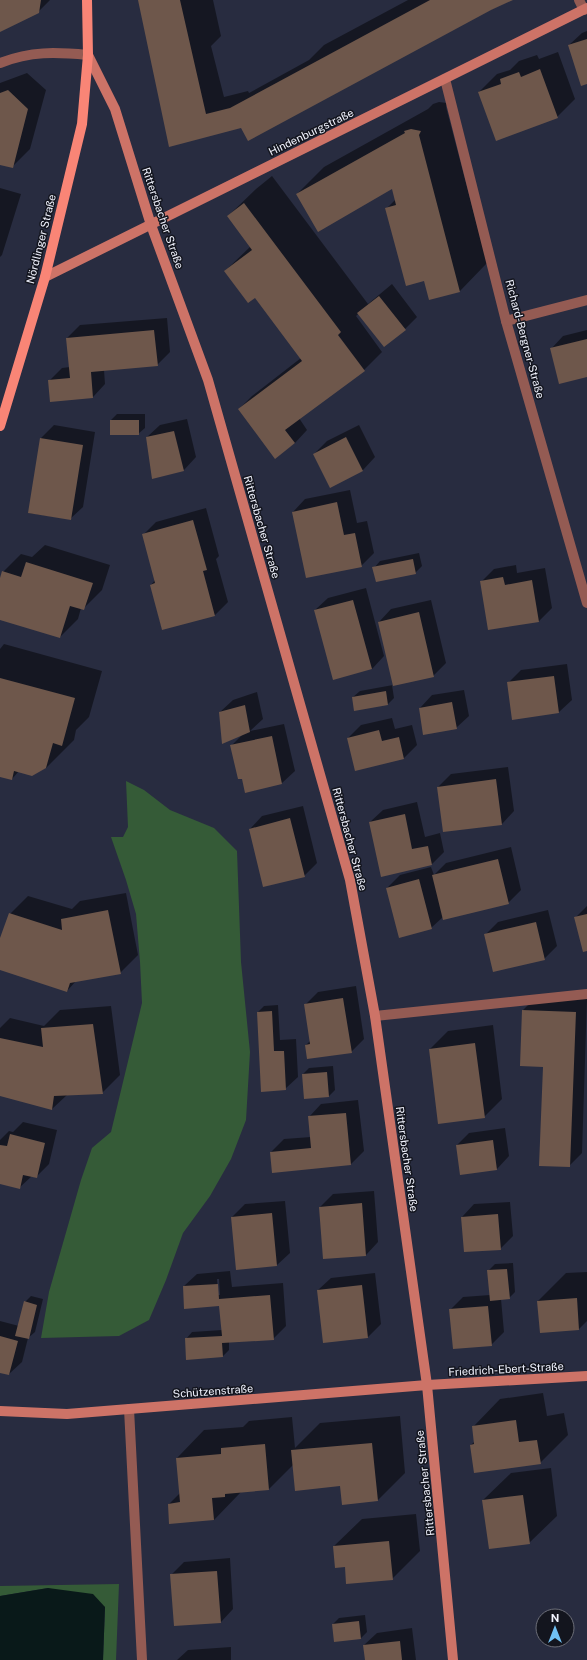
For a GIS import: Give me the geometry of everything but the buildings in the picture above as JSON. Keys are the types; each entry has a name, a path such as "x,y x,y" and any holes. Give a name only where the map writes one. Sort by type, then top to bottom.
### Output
{"main road":[{"name":"Nördlinger Straße","path":"0,426 45,277 82,124 88,55 87,0"},
{"name":"Hindenburgstraße","path":"45,277 585,9"},
{"name":"Rittersbacher Straße","path":"88,55 115,109 151,225 208,380 350,880 375,1016 427,1385 453,1660"},
{"name":"Friedrich-Ebert-Straße","path":"427,1385 587,1376"},
{"name":"Schützenstraße","path":"0,1411 67,1414 427,1385"}],"street":[{"path":"579,0 585,9"},
{"path":"0,63 16,57 52,52 88,55"},
{"name":"Richard-Bergner-Straße","path":"445,79 506,321 587,604"},
{"path":"506,321 587,300"},
{"path":"375,1016 587,994"},
{"path":"129,1409 142,1660"}],"green space":[{"path":"126,781 144,790 170,810 214,828 237,851 241,962 250,1052 246,1120 231,1159 210,1196 183,1233 166,1280 149,1320 119,1336 41,1338 49,1292 81,1180 92,1148 111,1132 142,1003 136,914 111,837 123,837 128,827"},
{"path":"119,1584 116,1660 103,1660 105,1607 48,1588 0,1596 0,1586"}],"shaded area":[{"path":"48,1588 93,1594 105,1607 103,1660 0,1660 0,1596"}]}
